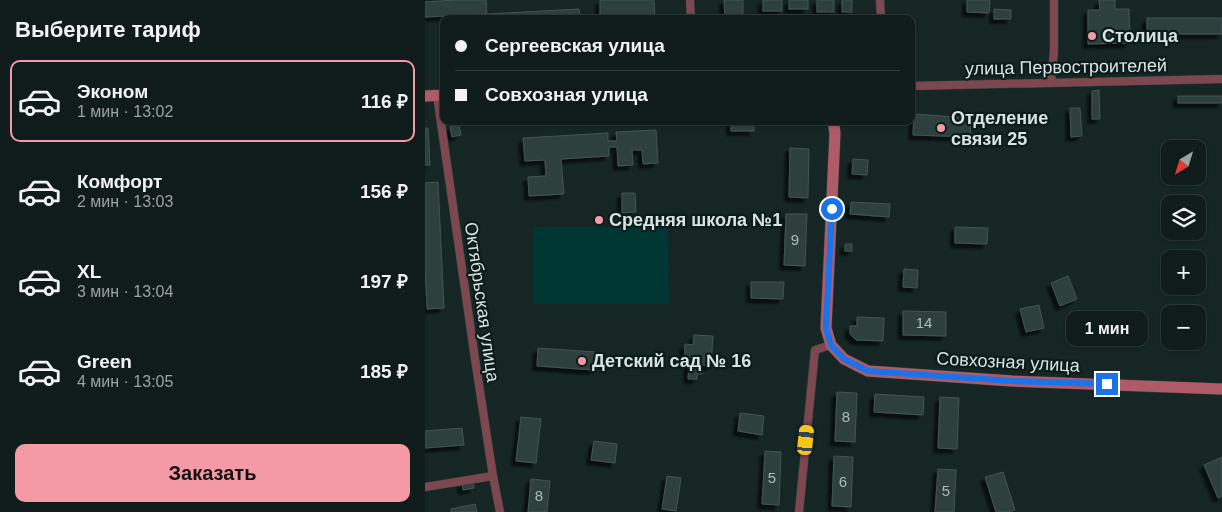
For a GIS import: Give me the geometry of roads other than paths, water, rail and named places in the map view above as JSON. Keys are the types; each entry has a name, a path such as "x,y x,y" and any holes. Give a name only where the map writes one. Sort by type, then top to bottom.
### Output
{"main road":[{"path":"425,96 440,95"},
{"path":"831,345 826,328 835,133 834,125"},
{"name":"Совхозная улица","path":"831,345 844,359 868,371 1012,381 1222,389"}],"street":[{"path":"690,0 691,15"},
{"path":"880,0 881,15"},
{"path":"1051,82 1054,51 1054,0"},
{"name":"улица Первостроителей","path":"915,86 1222,78"},
{"name":"Октябрьская улица","path":"445,125 493,476 500,512"},
{"path":"799,512 815,350 831,345"},
{"path":"425,487 493,476"}],"place":[{"name":"Столица","path":"1092,36"},
{"name":"Отделение связи 25","path":"941,128"},
{"name":"Средняя школа №1","path":"599,220"},
{"name":"Детский сад № 16","path":"582,361"}]}
